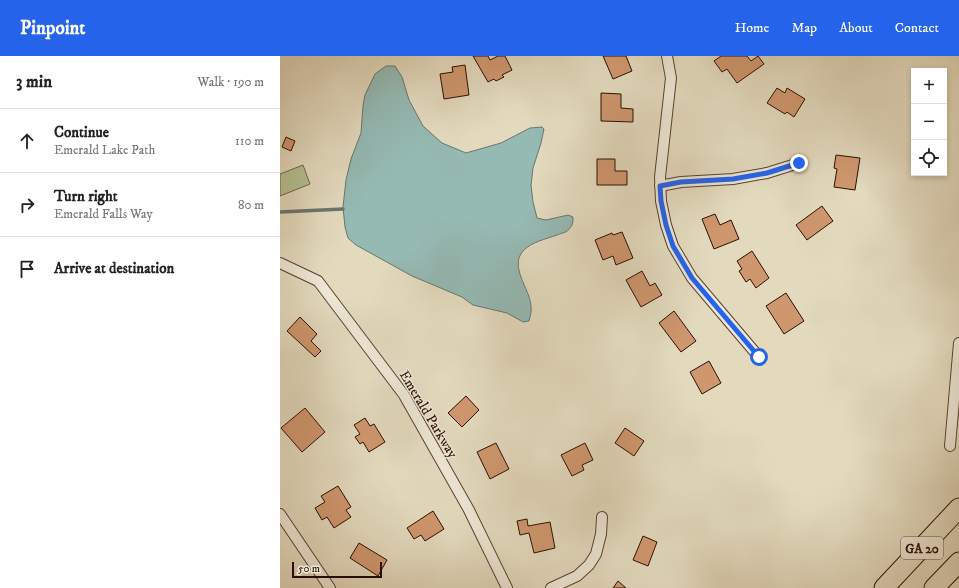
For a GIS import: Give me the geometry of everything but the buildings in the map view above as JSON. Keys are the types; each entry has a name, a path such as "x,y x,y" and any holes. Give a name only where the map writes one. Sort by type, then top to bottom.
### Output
{"highway":[{"name":"GA 20","path":"884,588 959,508"},
{"name":"GA 20","path":"934,588 959,562"}],"street":[{"path":"667,56 671,78 660,177 661,201 666,225 673,246 692,278 759,357"},
{"path":"660,186 681,182 733,179 767,173 799,163"},
{"name":"Emerald Parkway","path":"280,264 318,281 404,395 469,510 507,588"},
{"path":"950,446 959,343"},
{"path":"280,514 330,588"},
{"path":"551,588 577,576 596,554 601,534 602,517"}],"green space":[{"path":"303,165 310,184 280,196 280,174"}],"water":[{"path":"386,66 395,66 402,77 409,100 423,126 442,143 466,153 501,143 530,128 542,127 544,129 533,168 531,185 537,218 546,220 568,215 573,217 573,221 569,230 530,245 519,257 519,271 530,299 531,312 529,321 523,322 507,313 473,305 462,297 412,276 356,245 348,238 345,227 343,207 346,180 351,159 361,133 365,95 375,74"}],"waterway":[{"path":"280,212 343,209"}],"route":[{"path":"759,357 692,278 673,246 666,225 661,201 660,186 681,182 733,179 767,173 799,163"}]}
